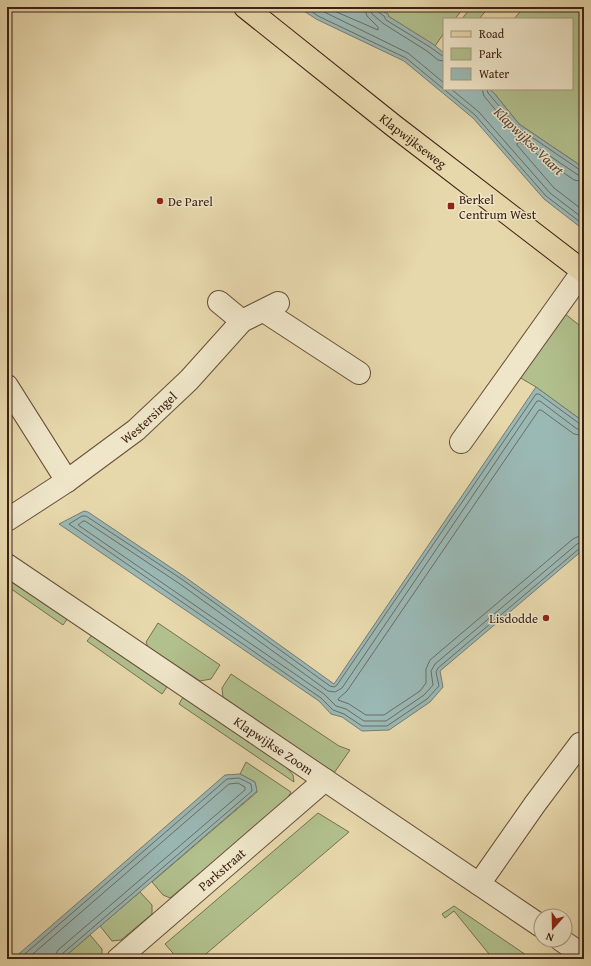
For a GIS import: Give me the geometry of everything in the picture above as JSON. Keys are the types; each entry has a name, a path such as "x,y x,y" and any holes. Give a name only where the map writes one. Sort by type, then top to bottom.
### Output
{"main road":[{"name":"Klapwijkseweg","path":"245,7 394,126 583,272"}],"street":[{"path":"461,442 583,272"},
{"path":"219,302 242,321"},
{"name":"Westersingel","path":"7,520 67,481 136,430 189,380 242,321 271,307 359,373"},
{"path":"7,386 67,481"},
{"name":"Klapwijkse Zoom","path":"7,564 533,921"},
{"path":"478,884 580,744 584,747"},
{"name":"Parkstraat","path":"118,959 325,780"},
{"path":"572,948 584,956"}],"green space":[{"path":"377,7 464,7 456,18 443,18 443,34 435,46 388,16 389,15"},
{"path":"471,7 489,7 480,18 463,18"},
{"path":"524,7 584,7 584,168 519,124 490,90 573,90 573,18 515,18"},
{"path":"564,313 584,329 584,422 536,387 519,377"},
{"path":"7,576 68,618 63,625 7,586"},
{"path":"158,623 220,665 211,679 200,681 148,647 146,642"},
{"path":"92,635 167,687 162,694 87,641"},
{"path":"231,674 339,746 350,750 334,773 223,697 222,688"},
{"path":"183,697 286,767 293,775 294,782 179,704"},
{"path":"246,762 291,792 286,801 170,898 163,895 152,882 257,792 255,782 240,774"},
{"path":"318,813 349,832 200,959 178,959 165,944"},
{"path":"140,892 152,905 152,914 121,940 112,941 100,926"},
{"path":"454,906 532,959 493,959 454,911 445,918 442,914"},
{"path":"90,935 102,949 102,957 100,959 62,959"}],"water":[{"name":"Klapwijkse Vaart","path":"298,7 377,7 389,15 388,16 433,44 443,52 443,90 490,90 519,124 584,168 584,230 544,199 473,118 404,61 316,19"},
{"path":"536,387 584,422 584,549 440,671 443,687 430,702 389,730 362,731 342,717 331,714 319,701 59,524 84,511 88,512 185,577 334,684"},
{"path":"240,774 255,782 257,791 62,959 13,959 225,775"}],"place":[{"name":"De Parel","path":"160,201"},
{"name":"Berkel Centrum West","path":"451,206"},
{"name":"Lisdodde","path":"546,618"}]}
